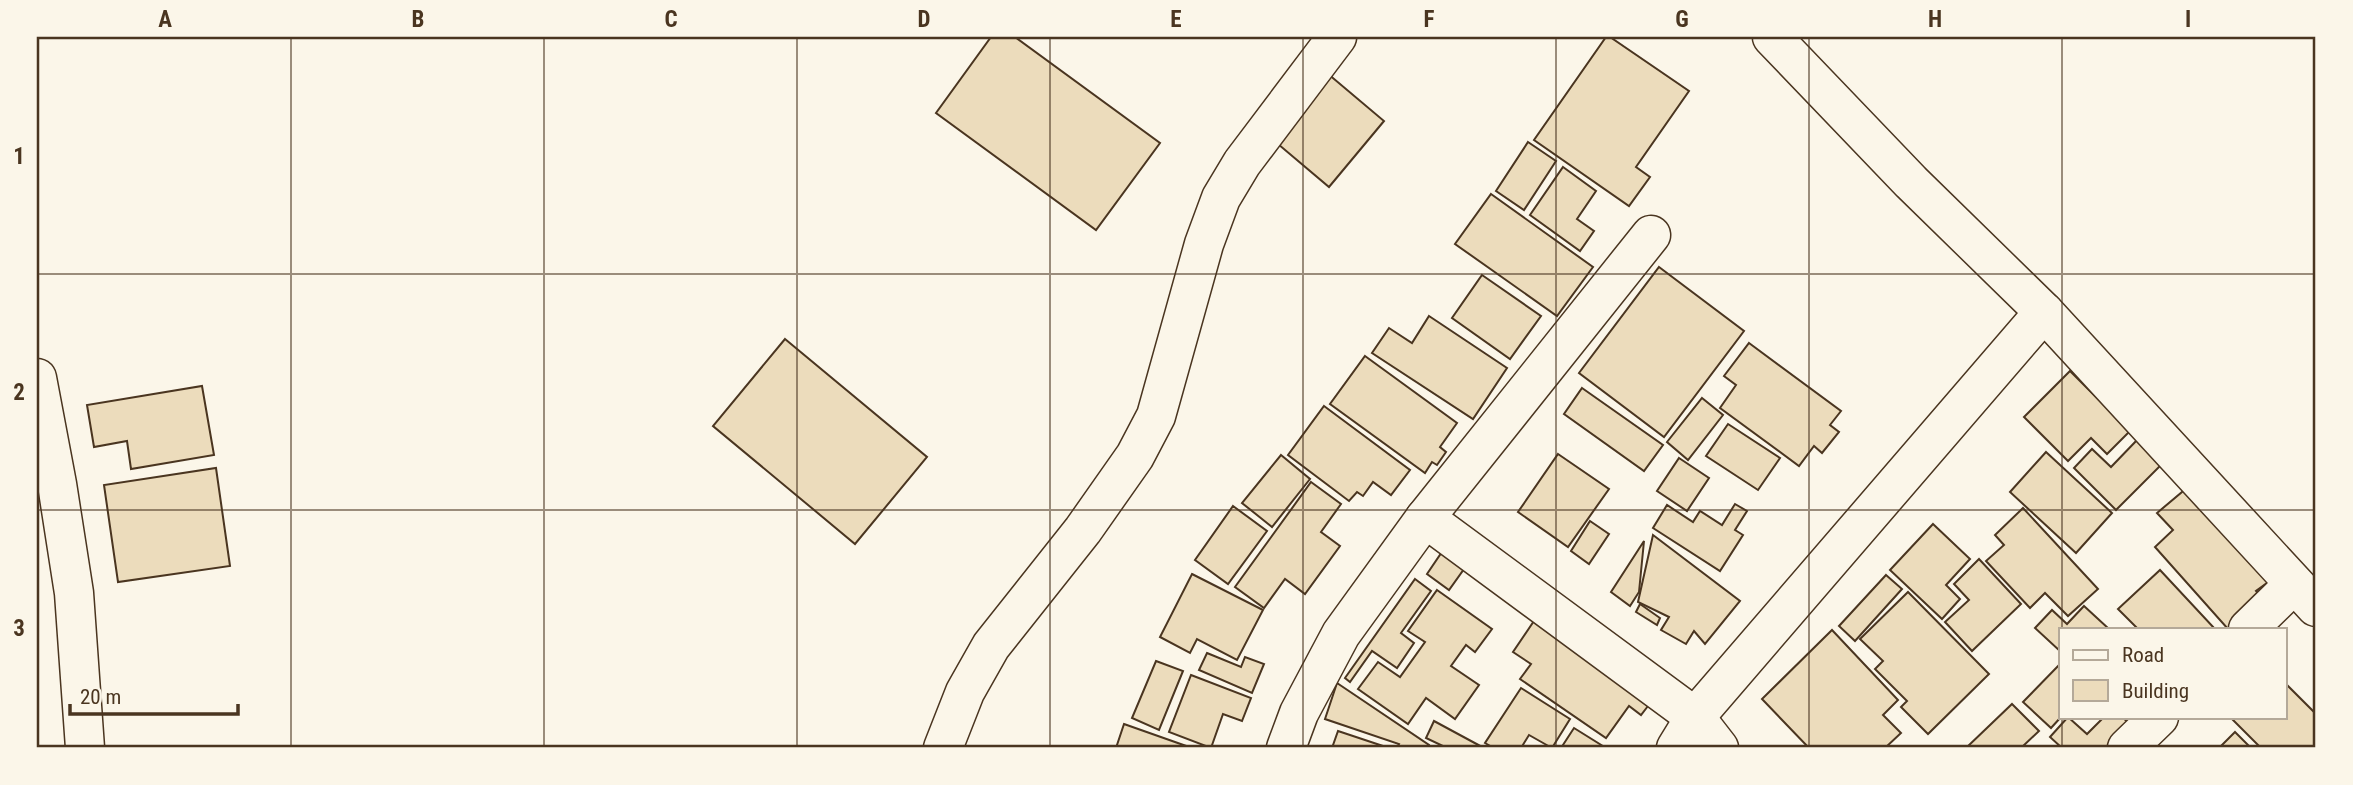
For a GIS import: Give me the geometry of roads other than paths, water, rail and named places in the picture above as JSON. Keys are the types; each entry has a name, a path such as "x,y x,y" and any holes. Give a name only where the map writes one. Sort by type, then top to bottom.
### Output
{"street":[{"path":"943,748 965,692 991,646 1083,530 1135,456 1156,416 1204,244 1222,198 1242,163 1337,37"},
{"path":"1772,37 1911,181 2044,312 2305,595 2250,628"},
{"path":"1286,748 1299,713 1340,634 1425,518 1651,235"},
{"path":"1686,733 2044,312"},
{"path":"37,378 74,593 85,748"},
{"path":"1425,518 1686,733 1719,748"},
{"path":"2127,748 2158,718"}]}
